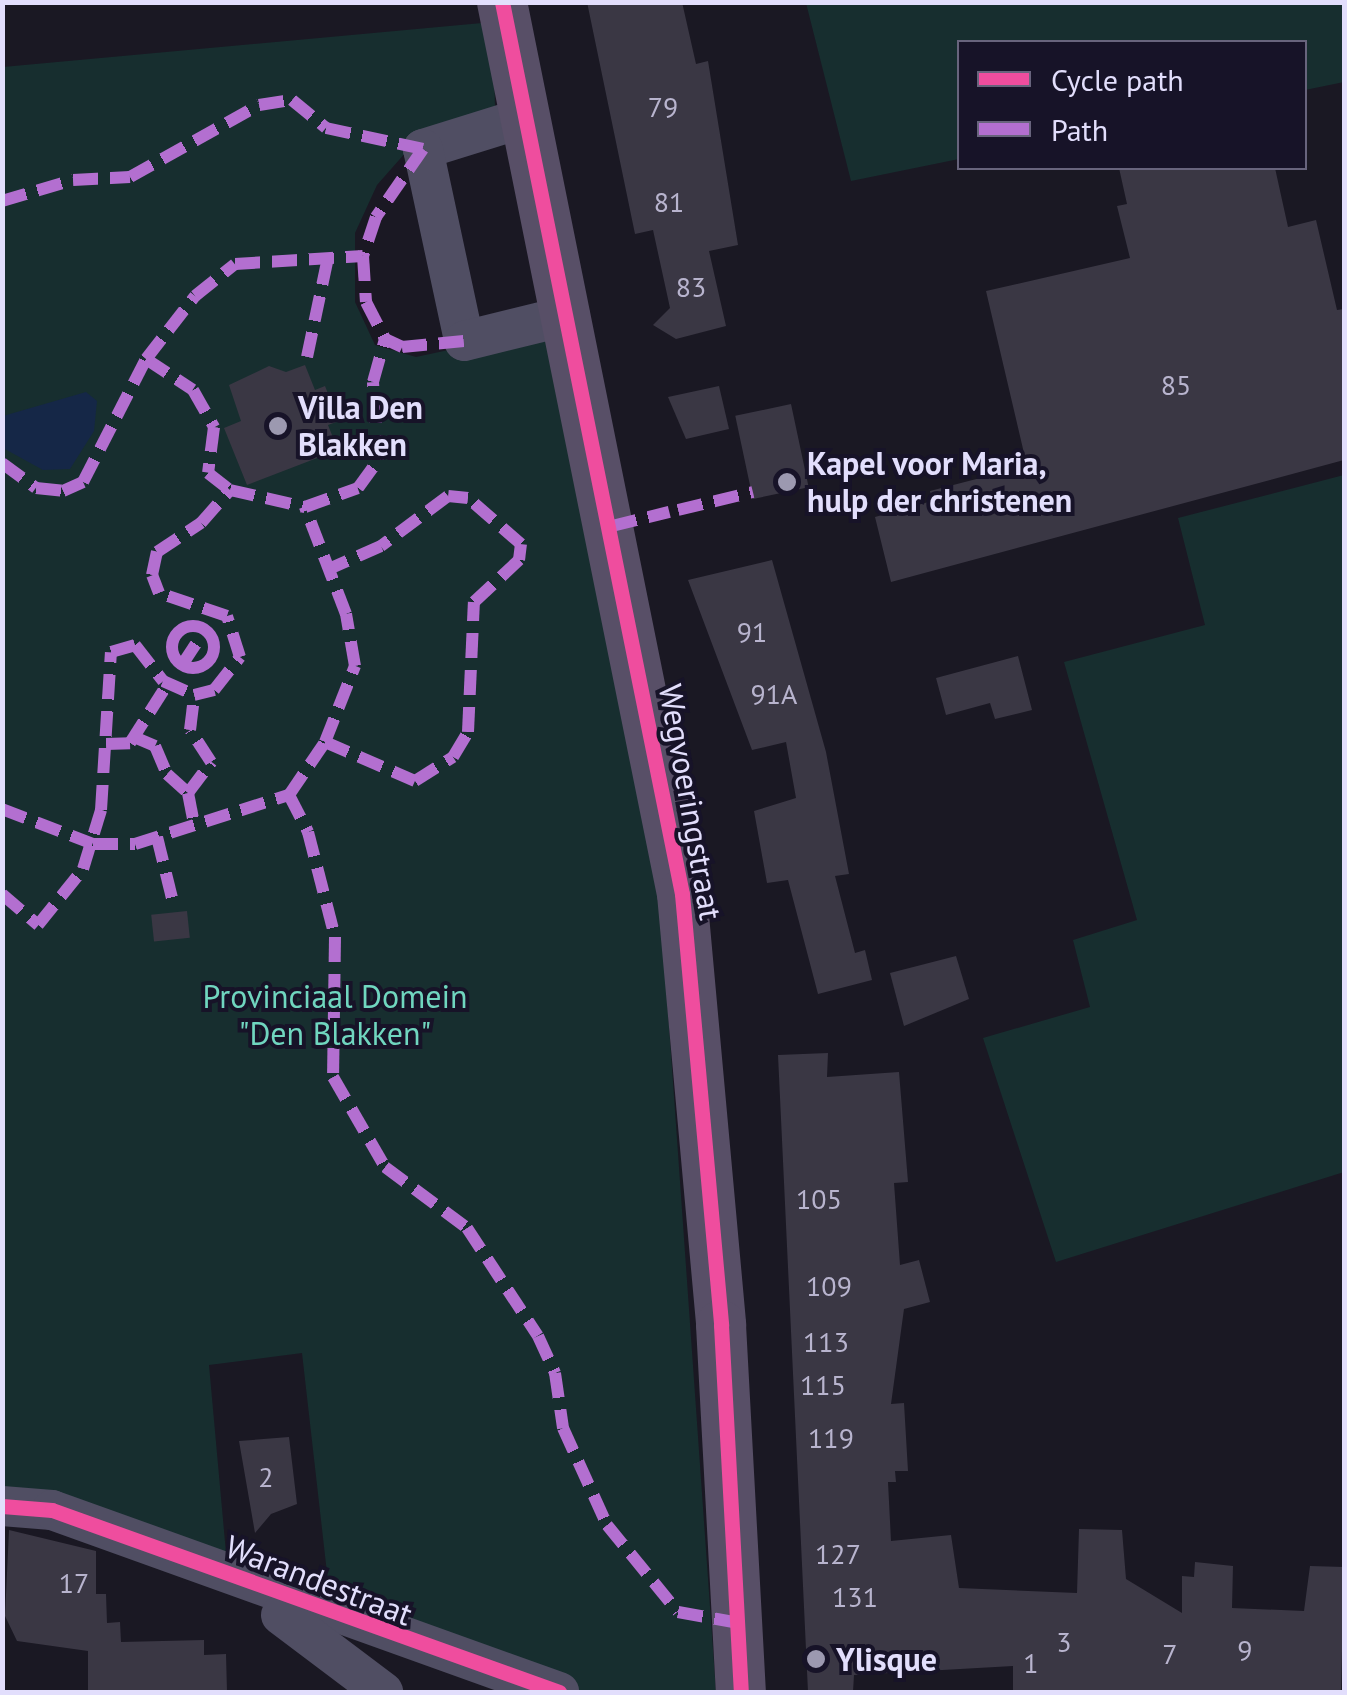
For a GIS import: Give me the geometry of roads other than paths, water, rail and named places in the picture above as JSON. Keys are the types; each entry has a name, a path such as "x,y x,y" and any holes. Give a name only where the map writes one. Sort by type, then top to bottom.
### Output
{"main road":[{"name":"Wegvoeringstraat","path":"502,2 570,315 682,894 700,1032 741,1692"}],"street":[{"path":"526,117 423,149 464,341 570,315"},
{"name":"Warandestraat","path":"2,1506 52,1510 560,1692"},
{"name":"Warandestraat","path":"192,1561 327,1643 382,1692"}],"water":[{"path":"86,392 97,401 94,431 70,469 43,470 3,448 3,416"}],"place":[{"name":"Villa Den Blakken","path":"278,426"},
{"name":"Kapel voor Maria, hulp der christenen","path":"787,482"},
{"name":"Ylisque","path":"816,1659"}],"park label":[{"name":"Provinciaal Domein \"Den Blakken\"","path":"335,1016"}]}
